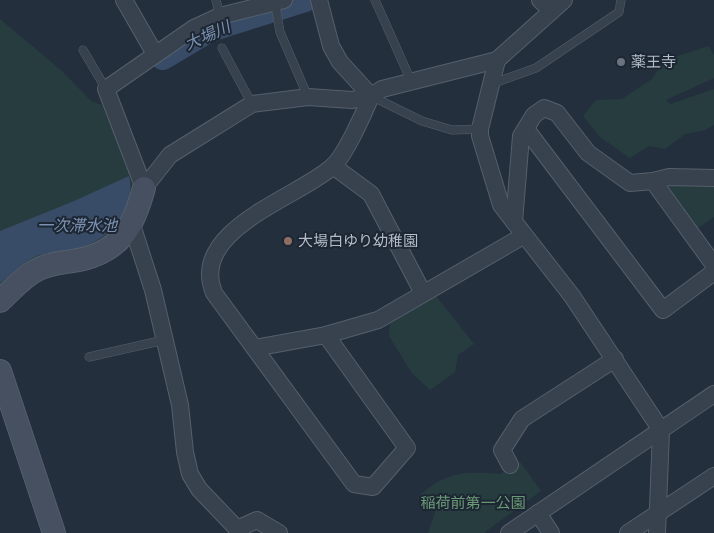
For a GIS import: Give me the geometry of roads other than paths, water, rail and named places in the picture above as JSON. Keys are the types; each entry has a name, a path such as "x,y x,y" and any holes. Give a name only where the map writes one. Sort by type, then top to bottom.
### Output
{"street":[{"path":"124,0 156,54"},
{"path":"319,0 331,46 340,62 370,96"},
{"path":"144,188 106,89 194,28 220,16 279,1"},
{"path":"552,4 498,60 491,84 483,134 501,205 572,296 661,430 658,533"},
{"path":"0,301 33,271 51,264 84,259 96,254 127,234 132,225 144,188 170,155 252,104 308,97 352,100 370,96 382,89 498,60"},
{"path":"326,335 407,448 380,482 373,487 354,484 214,293 209,280 212,258 219,246 255,214 333,166 362,120 370,96"},
{"path":"514,222 521,134 534,116 544,108 557,113 588,153 630,183 654,181 669,177 714,178"},
{"path":"521,134 663,310 714,272"},
{"path":"333,166 372,194 423,294"},
{"path":"654,181 714,265"},
{"path":"132,225 153,290 180,405 185,452 190,474 199,490 239,531 257,520 280,533"},
{"path":"255,348 326,335 378,320 524,236"},
{"path":"510,465 502,450 522,419 615,359"},
{"path":"0,372 54,533"},
{"path":"509,533 714,394"},
{"path":"628,533 714,476"},
{"path":"538,513 551,533"}],"lane":[{"path":"216,0 220,16"},
{"path":"375,0 412,83"},
{"path":"491,84 536,68 619,12 621,0"},
{"path":"279,1 280,32 308,97"},
{"path":"222,48 252,104"},
{"path":"82,50 106,89"},
{"path":"370,96 422,120 452,130 483,134"},
{"path":"89,357 164,340"}],"water":[{"name":"一次滞水池","path":"129,176 129,200 119,221 111,230 90,244 74,249 42,254 32,258 0,283 0,231"}],"waterway":[{"name":"大場川","path":"163,58 210,30 305,0"}],"place":[{"name":"薬王寺","path":"621,62"},
{"name":"大場白ゆり幼稚園","path":"288,241"}],"park label":[{"name":"稲荷前第一公園","path":"473,503"}]}
